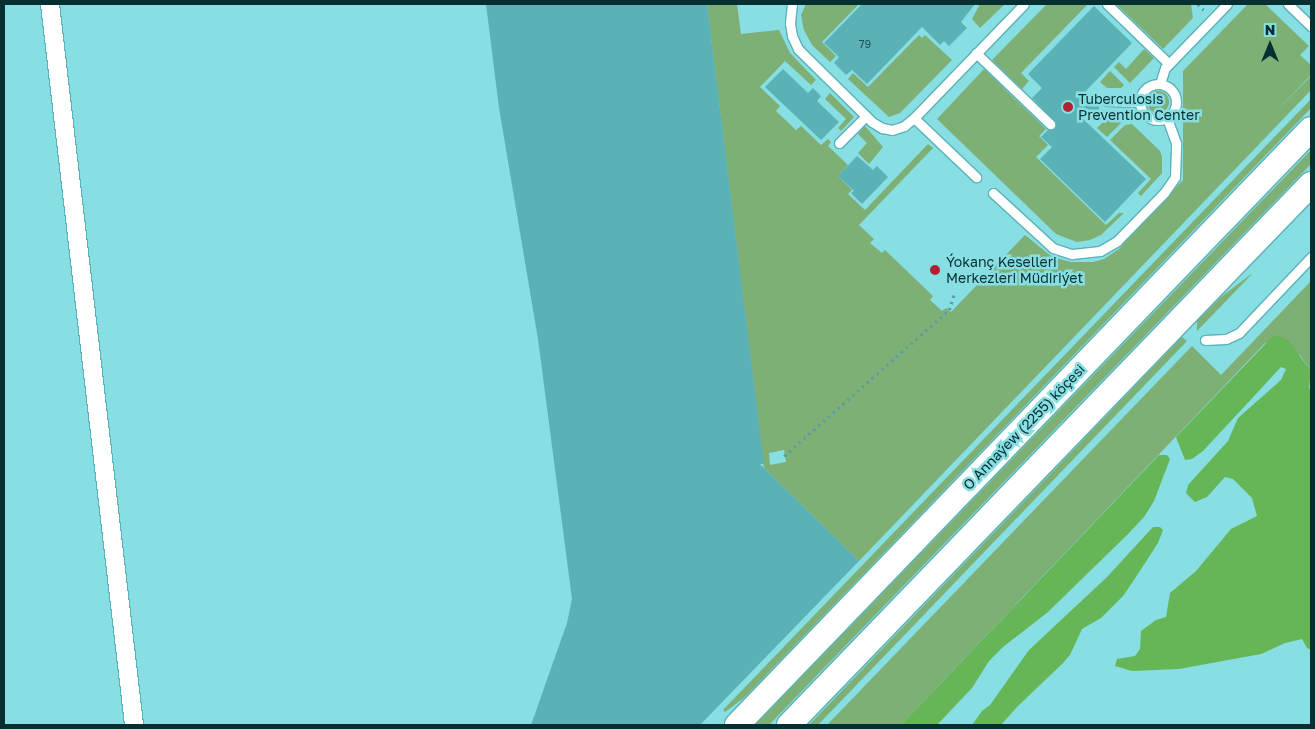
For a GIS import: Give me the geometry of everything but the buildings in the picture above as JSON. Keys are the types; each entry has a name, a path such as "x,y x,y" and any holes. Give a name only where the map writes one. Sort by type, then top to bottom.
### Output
{"main road":[{"name":"O Annaýew (2255) köçesi","path":"738,725 1311,129"},
{"path":"789,725 1311,184"}],"street":[{"path":"50,4 134,725"}],"lane":[{"path":"792,4 790,23 792,36 798,49 866,116 882,128 892,130 904,126 914,118 1024,4"},
{"path":"1106,4 1169,64"},
{"path":"1160,84 1162,75 1169,64 1227,4"},
{"path":"1288,4 1311,26"},
{"path":"976,53 1050,124"},
{"path":"1160,84 1171,89 1176,100 1174,111 1167,118 1159,121 1147,117 1140,108 1139,102 1140,96 1148,86 1160,84"},
{"path":"1107,101 1139,102"},
{"path":"839,143 866,116"},
{"path":"914,118 976,177"},
{"path":"993,193 1053,248 1072,254 1100,251 1117,241 1164,192 1175,177 1176,143 1167,118"},
{"path":"1205,340 1226,340 1240,333 1311,257"}],"path":[{"path":"1198,4 1205,10"},
{"path":"784,456 949,310 954,295"}],"green space":[{"path":"707,4 737,4 741,34 779,30 790,53 816,80 811,85 785,61 760,87 780,106 776,111 796,130 801,126 821,145 828,139 831,142 828,146 848,165 838,176 852,190 848,194 865,210 928,144 933,148 859,225 874,239 870,243 882,253 885,250 933,296 930,300 942,311 946,308 951,312 1025,235 1052,257 1071,262 1093,262 1104,259 1119,249 1183,180 1183,71 1248,4 1265,4 1309,46 1300,55 1311,65 1311,75 1268,120 1311,76 1311,90 859,561 764,468","holes":["784,450 786,462 770,465 769,453"]},
{"path":"806,4 859,4 822,42 836,56 830,62 812,45 804,30 801,15"},
{"path":"980,4 1005,4 980,28 972,19"},
{"path":"1047,4 1088,4 1021,73 1029,81 1022,89 992,60"},
{"path":"1116,4 1191,4 1193,18 1163,49"},
{"path":"919,35 922,38 925,35 952,60 900,113 889,117 848,79 853,73 868,87"},
{"path":"1144,49 1154,58 1130,83 1114,67 1119,62 1126,69"},
{"path":"984,69 1046,129 1039,136 1048,145 1036,157 1106,225 1119,213 1124,213 1101,235 1090,240 1077,242 1056,234 937,119"},
{"path":"1110,71 1124,85 1121,88 1107,88 1100,82"},
{"path":"1158,91 1168,98 1169,102 1162,112 1158,113 1148,106 1147,102 1154,92"},
{"path":"830,93 854,117 841,131 838,128 846,119 825,99"},
{"path":"1311,99 1311,108 745,697 725,712 723,710"},
{"path":"1121,116 1126,118 1107,137 1097,128 1108,117"},
{"path":"1132,124 1160,151 1162,157 1162,173 1141,196 1138,193 1151,179 1110,140 1125,125"},
{"path":"865,126 883,147 869,164 858,153 867,143 858,134"},
{"path":"1311,150 1311,164 769,725 755,725"},
{"path":"1251,274 1197,331 1197,321 1221,297"},
{"path":"1311,281 1311,371 1300,355 1265,343 901,725 827,725 1192,346 1221,375"},
{"path":"1274,335 1288,340 1311,371 1309,388 1311,390 1311,650 1307,648 1302,639 1285,643 1261,654 1179,669 1132,671 1115,666 1117,659 1135,656 1140,649 1141,631 1156,620 1166,617 1170,593 1196,571 1231,529 1257,516 1252,498 1233,479 1225,477 1207,497 1195,502 1186,493 1188,485 1228,441 1238,418 1281,380 1286,369 1281,367 1203,451 1192,459 1185,460 1176,437"},
{"path":"1182,337 1187,341 818,725 809,725"},
{"path":"1159,455 1167,455 1170,459 1154,501 1144,517 1128,534 1048,612 1003,647 989,661 972,688 937,725 901,725"},
{"path":"1153,527 1160,527 1163,530 1158,543 1134,580 1123,596 1101,618 1082,629 1070,655 1062,664 1001,725 972,725 982,711 990,705 1029,650 1107,577"}],"place":[{"name":"Tuberculosis Prevention Center","path":"1068,107"},
{"name":"Ýokanç Keselleri Merkezleri Müdiriýet","path":"935,270"}]}
